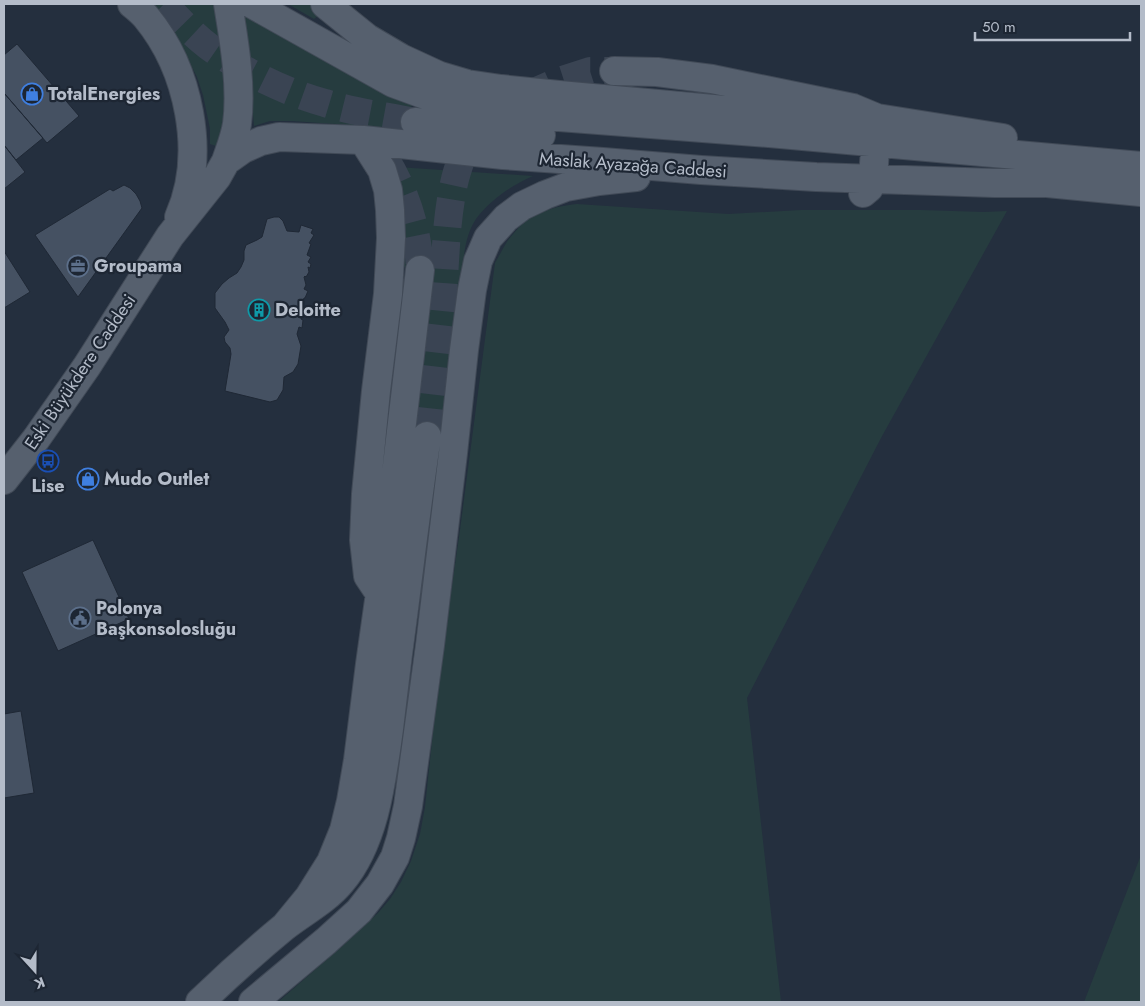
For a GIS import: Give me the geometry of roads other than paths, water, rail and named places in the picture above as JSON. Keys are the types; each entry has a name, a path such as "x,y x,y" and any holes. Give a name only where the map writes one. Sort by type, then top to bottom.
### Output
{"main road":[{"path":"132,4 146,17 161,38 180,79 190,115 192,165 184,205 170,236"},
{"path":"226,161 236,125 238,100 237,72 228,4"},
{"path":"252,4 393,83 442,101 472,108 520,114 769,133 875,150"},
{"path":"325,4 367,38 401,58 440,76 467,84 559,95 853,121 875,150"},
{"path":"614,71 656,72 712,79 853,108 875,150"},
{"path":"415,122 470,129 818,156 907,146 1141,166"},
{"name":"Maslak Ayazağa Caddesi","path":"170,236 217,177 226,161 243,149 260,141 279,137 363,140 503,156 816,177 875,150 994,183 1047,183 1141,192"},
{"path":"363,140 382,170 388,190 390,210 391,238 388,294 369,456 364,540 368,576 380,594"},
{"path":"253,1002 359,911 380,884 395,857 401,838 408,806 430,645 472,290 478,261 488,238 506,218 522,206 566,187 599,181 701,170"},
{"name":"Eski Büyükdere Caddesi","path":"4,480 36,439 87,366 170,236"},
{"path":"286,925 309,896 330,862 344,830 351,801 392,508 420,270"},
{"path":"200,1002 286,925 314,906 341,882 361,849 376,804 386,752 416,505 427,436"}],"tunnel":[{"path":"164,4 208,46 264,80 295,93 336,106 415,122"},
{"path":"525,96 559,81 590,71 614,71"},
{"path":"427,436 453,186 467,147 478,133"},
{"path":"385,158 399,184 410,212 417,240 420,270"}],"place":[{"name":"TotalEnergies","path":"32,94"},
{"name":"Groupama","path":"78,266"},
{"name":"Deloitte","path":"259,310"},
{"name":"Lise","path":"48,461"},
{"name":"Mudo Outlet","path":"88,479"},
{"name":"Polonya Başkonsolosluğu","path":"80,618"}]}
